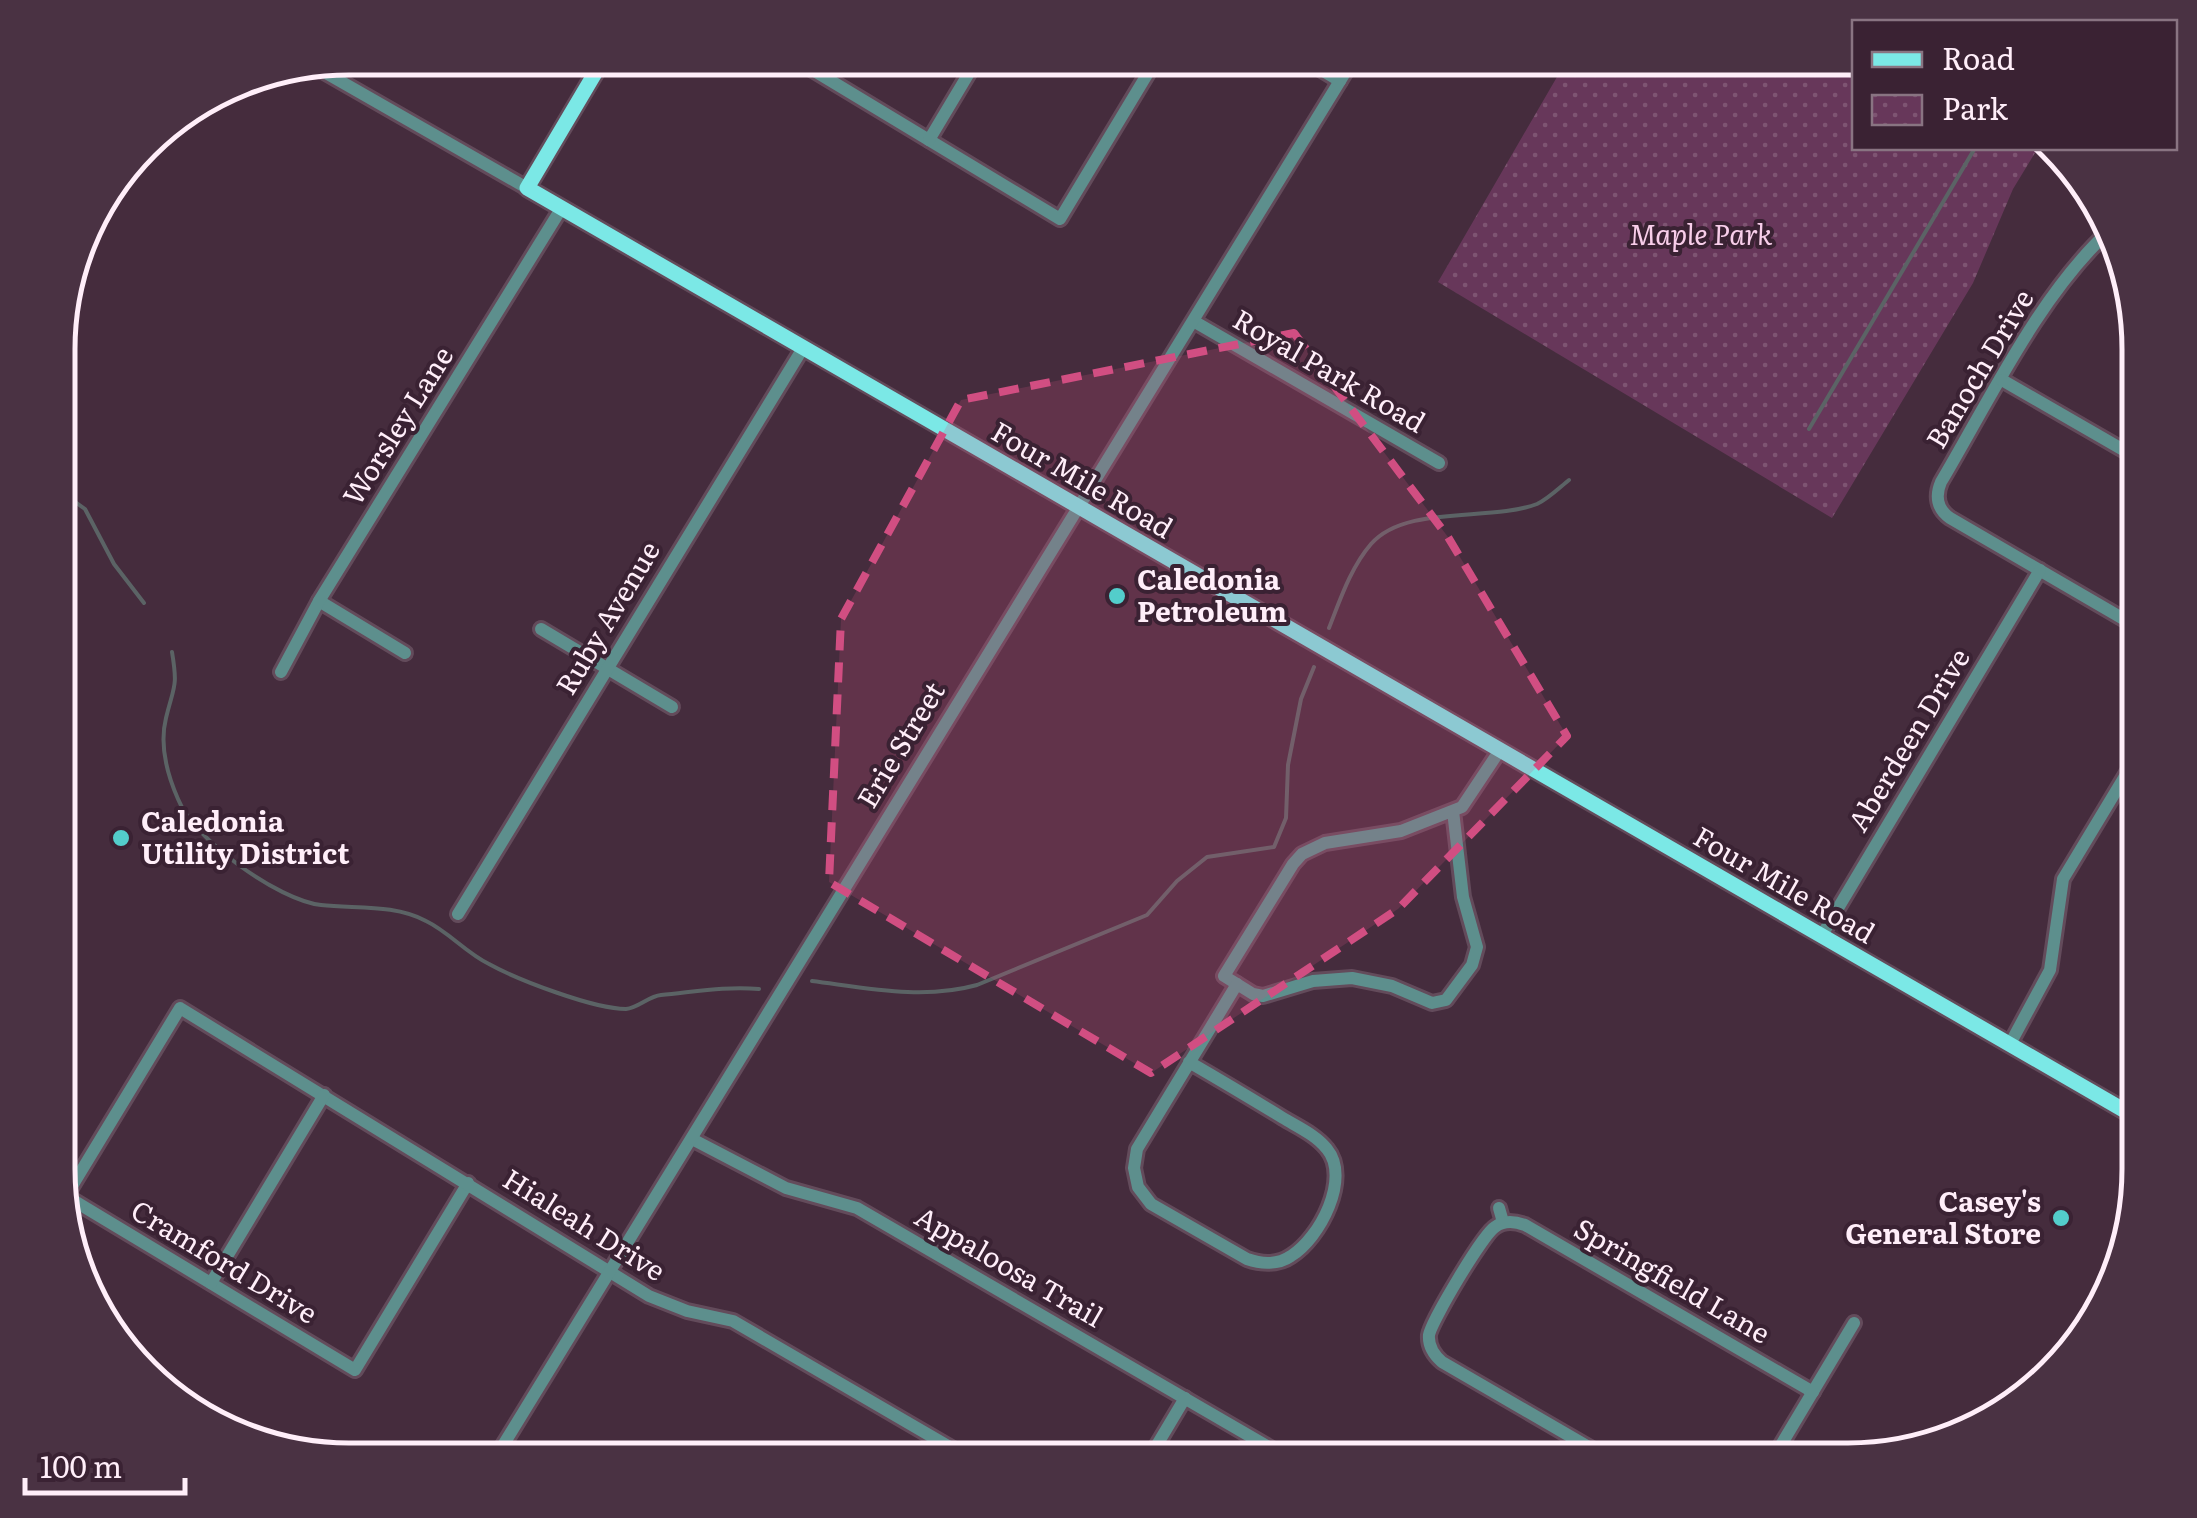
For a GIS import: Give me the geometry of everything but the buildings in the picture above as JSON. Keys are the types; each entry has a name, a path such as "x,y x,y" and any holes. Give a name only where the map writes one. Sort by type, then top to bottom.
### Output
{"main road":[{"path":"526,188 594,75"},
{"name":"Four Mile Road","path":"526,188 2121,1109"}],"street":[{"path":"825,75 1060,219 1146,76"},
{"path":"929,140 968,75"},
{"name":"Four Mile Road","path":"331,76 526,188"},
{"path":"1331,76 1340,81"},
{"name":"Erie Street","path":"505,1442 1343,76"},
{"name":"Worsley Lane","path":"280,672 319,601 562,209"},
{"name":"Banoch Drive","path":"2040,570 1945,514 1937,494 1940,482 2068,274 2099,240"},
{"name":"Royal Park Road","path":"1195,322 1439,463"},
{"name":"Ruby Avenue","path":"458,914 802,348"},
{"path":"2002,380 2121,449"},
{"path":"2040,570 2121,617"},
{"name":"Aberdeen Drive","path":"1822,936 2040,570"},
{"path":"319,601 404,654"},
{"path":"541,628 672,707"},
{"path":"1453,811 1463,896 1477,947 1453,996 1439,1003 1392,986 1352,978 1313,981 1263,996 1224,976 1302,854 1325,844 1401,831 1453,811 1470,799 1500,750"},
{"path":"2010,1044 2050,970 2063,879 2121,782"},
{"path":"1189,1062 1316,1138 1334,1159 1336,1192 1306,1243 1285,1260 1260,1263 1246,1259 1151,1204 1138,1188 1134,1168 1137,1148 1189,1062 1237,984"},
{"name":"Hialeah Drive","path":"76,1180 180,1008 670,1306 733,1321 942,1442"},
{"path":"211,1283 324,1095"},
{"name":"Appaloosa Trail","path":"692,1139 786,1188 857,1208 1261,1443"},
{"name":"Cramford Drive","path":"79,1210 355,1370 468,1183"},
{"path":"1499,1208 1503,1222 1486,1234 1422,1346 1442,1362 1581,1443"},
{"name":"Springfield Lane","path":"1503,1222 1525,1225 1813,1392"},
{"path":"1782,1443 1854,1324"},
{"path":"1158,1443 1185,1398"}],"highlighted area":[{"path":"1294,333 1448,537 1567,736 1398,909 1151,1073 829,882 841,619 961,400"}],"green space":[{"name":"Maple Park","path":"1558,76 1852,76 1852,150 2036,150 2013,189 1973,283 1832,518 1438,282"}],"waterway":[{"path":"1809,429 1974,150"},
{"path":"1329,628 1358,563 1371,544 1386,532 1405,523 1537,504 1569,480"},
{"path":"75,502 85,509 114,564 144,603"},
{"path":"172,652 174,686 163,739 174,789 201,832 261,880 303,901 414,916 502,971 612,1008 635,1007 661,995 759,989"},
{"path":"812,981 916,992 977,985 1147,915 1177,881 1207,857 1274,847 1286,818 1288,765 1301,699 1314,667"}],"place":[{"name":"Caledonia Petroleum","path":"1117,596"},
{"name":"Caledonia Utility District","path":"121,838"},
{"name":"Casey's General Store","path":"2061,1218"}]}
